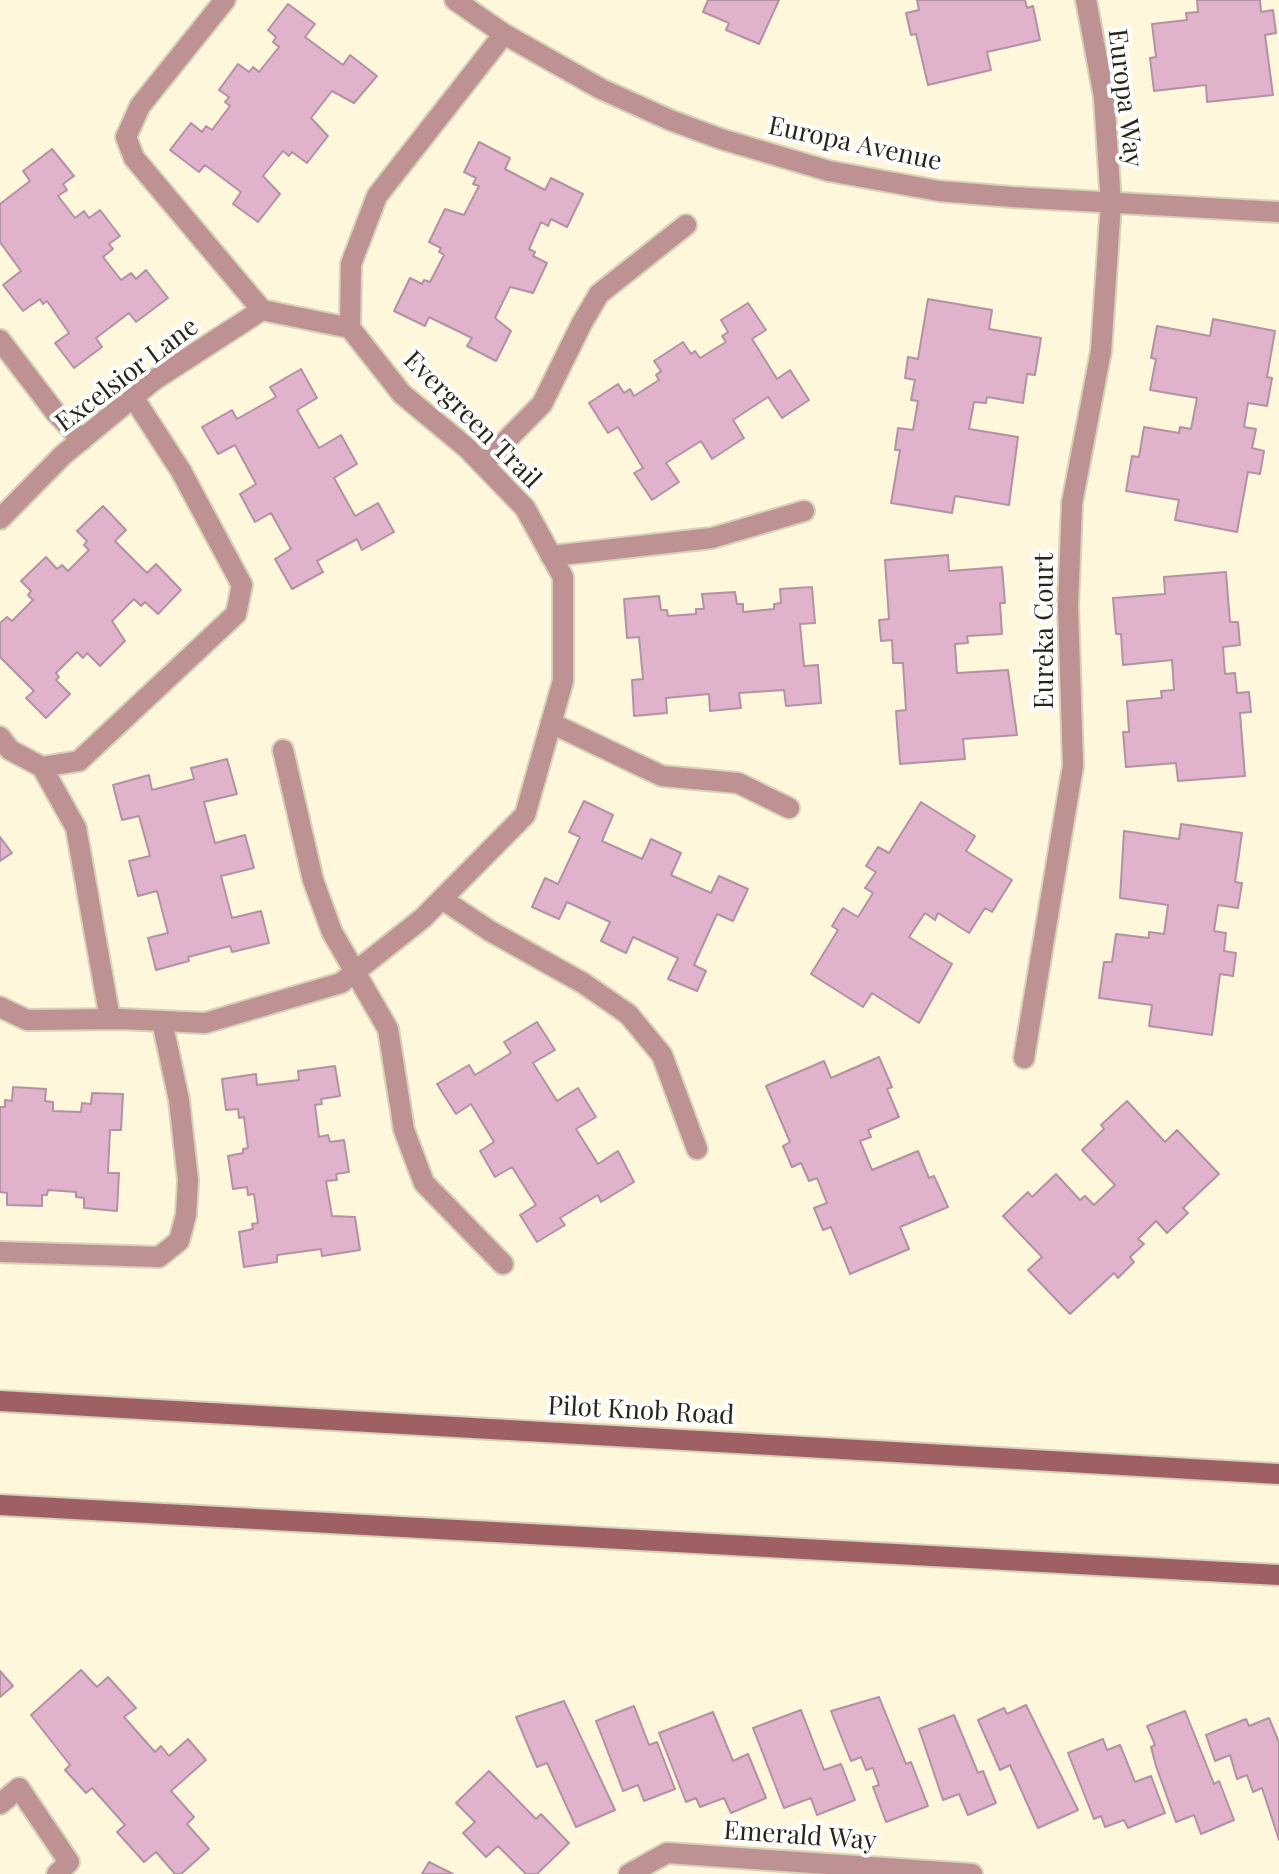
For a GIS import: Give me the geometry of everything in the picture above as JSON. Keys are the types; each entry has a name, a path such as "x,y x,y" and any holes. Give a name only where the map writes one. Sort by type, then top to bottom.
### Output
{"main road":[{"name":"Pilot Knob Road","path":"0,1401 1279,1474"},
{"path":"0,1505 1279,1575"}],"street":[{"path":"225,0 140,106 126,137 134,158 262,310 350,328 351,264 377,196 504,34"},
{"name":"Europa Avenue","path":"455,0 504,34 601,89 721,139 829,171 939,191 1279,212"},
{"name":"Europa Way","path":"1086,0 1104,97 1111,203"},
{"name":"Eureka Court","path":"1024,1058 1073,766 1068,606 1072,503 1101,351 1111,203"},
{"path":"483,464 542,404 599,294 686,225"},
{"name":"Excelsior Lane","path":"0,519 63,455 154,380 262,310"},
{"name":"Evergreen Trail","path":"0,1007 27,1020 205,1023 341,983 423,918 525,815 563,681 563,577 525,508 467,448 402,394 350,328"},
{"path":"0,340 55,412 82,440"},
{"path":"42,767 79,761 236,614 242,585 181,471 133,397"},
{"path":"551,556 712,538 804,511"},
{"path":"551,723 662,776 738,783 789,808"},
{"path":"0,737 10,750 42,767 76,828 110,1019"},
{"path":"283,750 313,880 332,932 388,1029 404,1130 424,1183 503,1264"},
{"path":"442,899 490,931 583,983 628,1014 662,1055 697,1149"},
{"path":"0,1252 159,1257 179,1241 186,1215 188,1180 179,1100 162,1021"},
{"path":"0,1804 19,1788 69,1862 57,1874"},
{"name":"Emerald Way","path":"629,1874 667,1853 972,1874"}],"building":[{"path":"708,0 779,0 759,44 726,30 729,23 703,12"},
{"path":"917,0 1025,0 1027,8 1033,6 1040,40 987,52 991,70 928,85 916,34 911,35 906,13 919,10"},
{"path":"1197,0 1260,0 1261,12 1273,10 1276,33 1265,35 1273,95 1207,102 1206,85 1154,91 1150,58 1156,57 1152,24 1187,20 1186,13 1198,12"},
{"path":"288,4 315,24 305,37 343,65 350,55 377,76 354,103 332,91 311,118 328,136 307,163 292,152 289,156 283,151 263,176 280,194 258,222 233,204 241,192 205,165 199,172 170,150 191,123 202,132 206,126 212,130 230,106 225,102 229,97 219,90 238,64 249,72 253,67 259,72 279,47 273,42 276,37 268,30"},
{"path":"479,142 510,158 505,169 545,190 551,178 583,194 567,227 551,219 548,226 541,222 529,249 535,252 533,256 547,263 533,293 510,287 495,318 511,331 496,361 467,346 472,338 429,317 425,326 394,311 410,278 422,284 424,280 430,282 444,255 439,252 441,248 429,242 445,209 464,215 479,186 473,184 476,178 464,172"},
{"path":"52,149 74,176 63,184 67,190 58,196 75,218 84,211 89,218 100,210 120,236 109,244 113,249 103,257 121,280 131,273 136,279 146,270 168,298 136,322 129,313 96,338 102,347 74,368 55,343 69,333 47,301 43,304 40,299 23,311 3,285 21,271 0,242 0,204 30,181 23,171"},
{"path":"928,299 992,310 989,329 1041,338 1035,375 1027,374 1023,403 987,397 986,403 974,402 969,429 1018,437 1009,505 955,496 952,513 891,503 900,450 895,450 898,428 913,430 918,401 911,400 915,380 905,378 908,357 918,359"},
{"path":"748,303 766,330 752,339 777,379 790,370 809,400 782,418 768,397 733,420 744,438 712,459 701,441 666,463 679,482 652,500 634,473 643,468 618,427 608,433 589,403 618,384 624,393 630,389 634,396 659,380 656,375 661,371 654,361 683,342 691,354 695,351 700,358 726,342 722,336 728,332 721,320"},
{"path":"1213,319 1275,331 1267,377 1272,378 1267,406 1248,403 1244,427 1256,429 1252,448 1264,451 1260,474 1248,472 1237,532 1175,520 1179,500 1126,491 1132,456 1139,457 1144,427 1179,433 1180,427 1191,429 1197,398 1150,390 1156,359 1151,358 1157,326 1210,336"},
{"path":"301,369 317,398 297,410 319,448 341,435 357,464 334,478 355,516 378,503 394,532 362,550 357,539 317,561 323,572 292,589 275,559 291,549 271,513 255,522 240,494 256,484 235,445 218,454 202,427 232,410 237,419 276,397 270,387"},
{"path":"103,506 126,530 115,541 147,573 156,564 181,590 158,614 145,602 141,606 134,599 112,621 125,641 100,666 87,653 83,658 77,652 56,673 59,677 56,680 70,694 46,718 26,698 34,691 0,657 0,623 7,617 12,621 33,600 28,595 31,591 21,581 46,557 57,569 62,565 68,571 89,550 84,545 87,541 77,531"},
{"path":"948,555 949,571 1002,567 1005,603 1000,603 1002,634 967,636 968,643 955,644 957,673 1008,670 1017,735 963,739 965,759 900,764 896,711 906,710 903,663 893,663 892,640 881,641 879,620 889,619 885,560"},
{"path":"1226,572 1230,622 1238,622 1240,645 1223,647 1225,674 1235,673 1237,693 1249,692 1251,712 1240,713 1245,776 1178,781 1176,763 1126,767 1123,732 1129,732 1127,701 1162,698 1161,691 1174,690 1172,660 1123,665 1121,634 1116,634 1113,598 1165,594 1164,577"},
{"path":"812,587 815,623 800,624 804,666 818,665 821,703 786,706 784,690 739,693 741,708 710,711 709,694 666,698 667,713 634,716 632,680 643,679 639,637 627,638 624,599 659,596 661,610 667,610 668,616 696,614 696,609 704,609 702,594 735,592 737,604 743,604 743,612 774,609 774,604 781,603 780,589"},
{"path":"227,759 237,794 204,802 215,843 245,835 254,868 221,876 232,918 261,911 269,943 232,952 230,946 188,957 189,961 156,970 148,938 168,933 157,891 138,896 129,861 150,856 139,816 122,820 113,785 149,775 152,790 194,779 191,768"},
{"path":"584,801 613,815 602,841 642,859 651,839 681,853 671,875 711,893 719,876 748,889 733,921 717,914 694,965 706,971 697,991 668,979 678,958 633,937 626,953 601,941 610,922 567,902 559,919 532,907 545,878 558,884 580,837 569,832"},
{"path":"921,802 975,836 966,851 1012,880 992,912 985,908 969,933 938,913 935,920 925,913 909,937 952,964 919,1023 872,993 863,1007 811,974 838,930 832,926 843,908 858,917 873,893 865,888 876,872 866,866 878,847 889,853"},
{"path":"1181,824 1242,833 1235,882 1242,883 1238,908 1218,905 1214,931 1226,933 1224,951 1236,953 1233,976 1220,974 1212,1035 1149,1026 1152,1005 1099,998 1104,962 1112,962 1116,934 1149,938 1149,932 1164,934 1168,905 1120,898 1124,831 1179,839"},
{"path":"0,837 12,853 0,861"},
{"path":"537,1022 555,1050 533,1063 557,1101 578,1088 596,1117 576,1129 598,1164 618,1151 634,1182 601,1202 598,1195 560,1218 565,1225 537,1242 520,1215 536,1205 512,1167 495,1177 480,1151 494,1142 471,1104 456,1114 437,1084 469,1065 475,1075 511,1053 504,1042"},
{"path":"879,1057 892,1087 887,1089 899,1117 868,1130 871,1137 860,1141 872,1170 918,1151 929,1178 934,1176 948,1207 900,1227 909,1249 850,1274 831,1227 823,1230 814,1208 827,1203 817,1178 809,1181 801,1163 792,1167 783,1146 790,1142 766,1086 824,1061 831,1078"},
{"path":"335,1066 340,1096 321,1099 322,1104 315,1105 319,1137 328,1135 330,1142 344,1140 349,1172 336,1174 337,1180 326,1181 332,1216 355,1217 360,1250 322,1256 321,1249 277,1255 277,1262 244,1267 239,1232 253,1229 252,1224 258,1223 254,1194 248,1195 247,1187 233,1189 228,1156 243,1153 243,1149 248,1148 244,1117 239,1118 238,1109 226,1110 222,1079 256,1074 257,1085 299,1080 298,1071"},
{"path":"13,1087 46,1089 45,1101 53,1102 53,1111 81,1112 82,1103 91,1104 92,1093 123,1094 121,1130 110,1130 108,1173 119,1173 117,1211 84,1208 84,1198 76,1197 76,1192 48,1190 47,1195 42,1195 42,1206 7,1205 7,1193 0,1192 0,1107 5,1107 5,1100 12,1101"},
{"path":"1127,1101 1165,1142 1177,1130 1219,1174 1183,1208 1188,1213 1167,1233 1156,1221 1138,1239 1144,1244 1130,1257 1134,1262 1118,1278 1114,1273 1070,1314 1028,1270 1042,1257 1003,1216 1028,1192 1032,1197 1056,1174 1080,1200 1085,1196 1094,1205 1115,1185 1082,1150 1104,1129 1101,1125"},
{"path":"81,1670 97,1687 108,1677 136,1708 124,1717 155,1752 161,1746 169,1756 188,1739 206,1760 171,1791 194,1817 187,1824 209,1849 181,1874 175,1874 156,1852 144,1862 117,1832 125,1825 92,1788 86,1793 65,1770 70,1765 31,1715"},
{"path":"0,1671 13,1686 0,1697"},
{"path":"879,1697 906,1764 911,1762 928,1806 886,1822 873,1787 879,1785 873,1768 866,1770 861,1757 851,1761 831,1711"},
{"path":"564,1701 615,1810 576,1827 547,1763 537,1767 516,1717"},
{"path":"1026,1705 1078,1810 1038,1828 1010,1765 1000,1770 978,1720 1004,1708 1007,1714"},
{"path":"634,1706 649,1745 657,1742 675,1789 644,1801 638,1785 623,1791 596,1721"},
{"path":"801,1710 824,1770 841,1764 855,1800 817,1815 811,1798 784,1808 753,1728"},
{"path":"1185,1711 1214,1784 1219,1781 1234,1820 1201,1834 1194,1815 1176,1822 1156,1766 1151,1747 1155,1745 1147,1726"},
{"path":"713,1712 733,1761 748,1754 766,1798 731,1813 724,1798 700,1807 696,1798 686,1802 659,1733"},
{"path":"954,1715 978,1773 983,1771 996,1803 968,1815 959,1794 943,1800 919,1729"},
{"path":"1269,1718 1279,1742 1279,1840 1262,1788 1253,1792 1247,1775 1237,1779 1230,1755 1215,1761 1206,1735 1246,1719 1249,1726"},
{"path":"1103,1739 1107,1750 1120,1745 1135,1782 1151,1776 1165,1813 1128,1828 1124,1820 1105,1827 1101,1816 1094,1819 1068,1753"},
{"path":"489,1771 536,1819 541,1814 569,1843 537,1874 526,1874 498,1846 486,1857 463,1833 475,1822 456,1803"},
{"path":"429,1862 453,1874 422,1874"}]}
